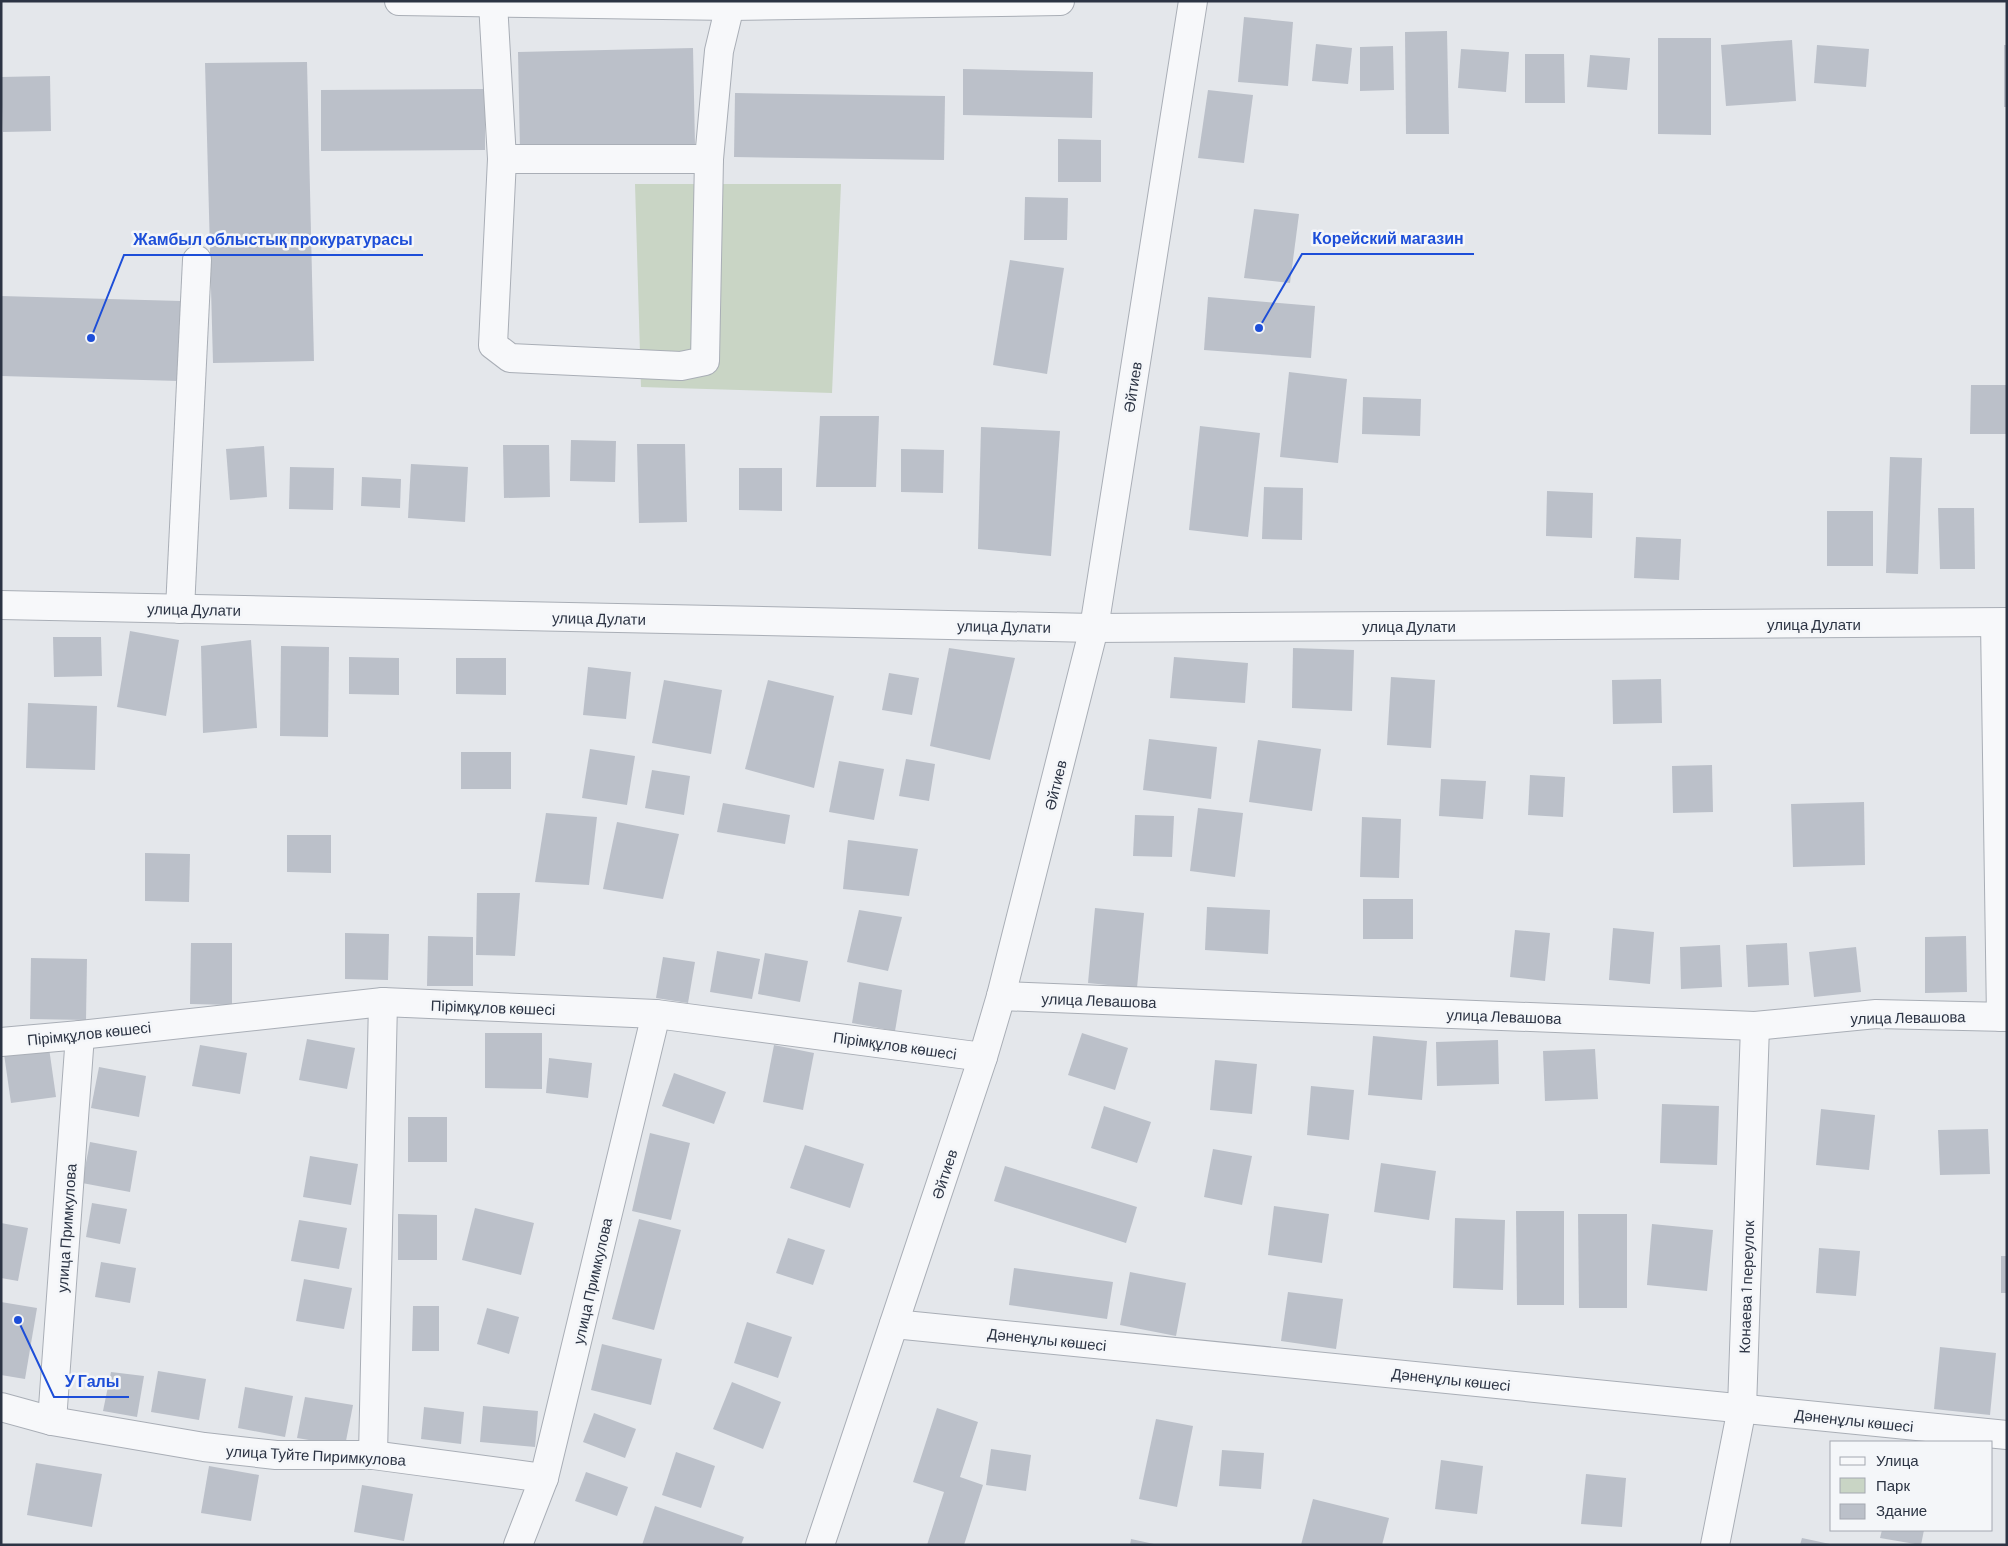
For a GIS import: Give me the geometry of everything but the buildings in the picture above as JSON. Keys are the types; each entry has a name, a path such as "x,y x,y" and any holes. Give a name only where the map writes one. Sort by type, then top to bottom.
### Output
{"street":[{"path":"399,1 731,4 1060,1"},
{"name":"Әйтиев","path":"820,1545 983,1057 1001,996 1094,628 1194,1"},
{"path":"493,3 502,159 493,345 510,358 680,366 705,361 709,159 720,51 731,4"},
{"path":"502,159 709,159"},
{"path":"180,609 197,260"},
{"name":"улица Дулати","path":"1,605 1094,628 2001,623"},
{"path":"2001,623 2004,1017"},
{"name":"улица Левашова","path":"1001,996 1755,1026 1876,1014 2004,1017"},
{"path":"373,1455 383,1002"},
{"name":"Пірімқұлов көшесі","path":"1,1042 383,1002 656,1014 983,1057"},
{"name":"улица Примкулова","path":"518,1545 544,1478 656,1014"},
{"name":"Конаева 1 переулок","path":"1715,1545 1742,1408 1755,1026"},
{"name":"улица Примкулова","path":"52,1421 80,1035"},
{"name":"Дәненұлы көшесі","path":"894,1324 2007,1435"},
{"name":"улица Туйте Пиримкулова","path":"1,1407 52,1421 204,1447 276,1455 373,1455 544,1478"}],"green space":[{"path":"635,184 841,184 832,393 641,387"}],"place":[{"name":"Корейский магазин","path":"1259,328"},
{"name":"Жамбыл облыстық прокуратурасы","path":"91,338"},
{"name":"У Галы","path":"18,1320"}]}
